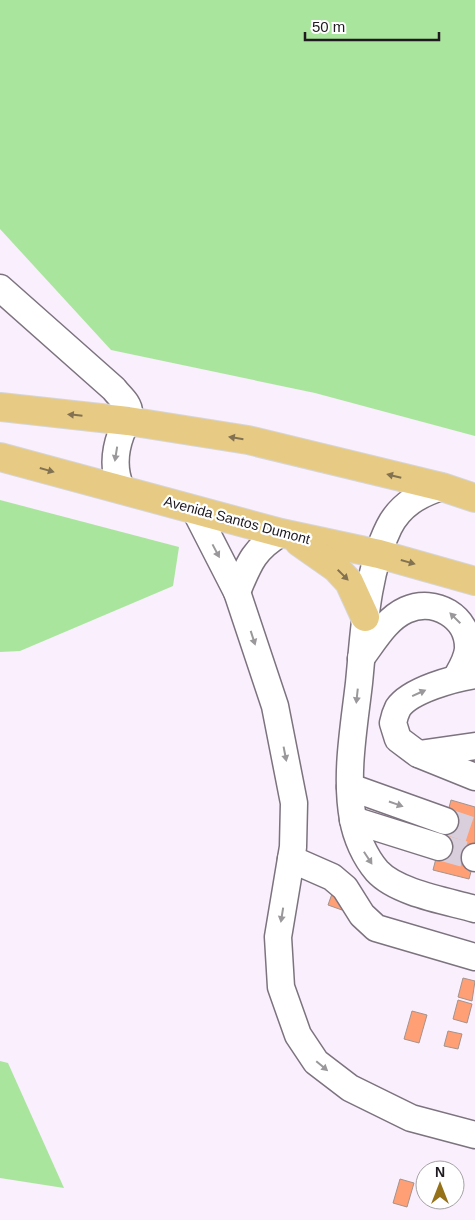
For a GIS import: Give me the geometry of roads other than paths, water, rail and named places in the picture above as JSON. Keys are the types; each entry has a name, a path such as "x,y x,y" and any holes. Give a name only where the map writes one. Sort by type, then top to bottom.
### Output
{"main road":[{"path":"0,407 128,421 248,440 442,487 475,498"},
{"name":"Avenida Santos Dumont","path":"0,457 121,488 285,534 379,554 475,582"},
{"path":"285,534 336,568 350,582 365,617"}],"street":[{"path":"0,288 114,389 127,405 128,421 121,433 115,454 116,478 121,488"},
{"path":"442,487 417,496 404,507 390,526 379,554 365,617 350,787 353,820 365,853 378,872 421,894 475,908"},
{"path":"195,510 238,592 276,706 294,803 291,859 278,937 280,987 298,1035 316,1062 350,1088 411,1118 475,1135"},
{"path":"238,592 254,556 263,544 285,534"},
{"path":"361,658 387,624 407,609 425,606 438,608 448,611 460,622 466,632 468,651 464,663 465,677 413,696 399,707 392,723 398,739 418,754 475,777"},
{"path":"418,754 475,746"},
{"path":"350,787 445,821"},
{"path":"353,820 438,847"},
{"path":"291,859 332,877 345,888 362,915 376,928 475,957"}],"tunnel":[{"path":"445,821 475,831"},
{"path":"439,847 475,857"}]}
